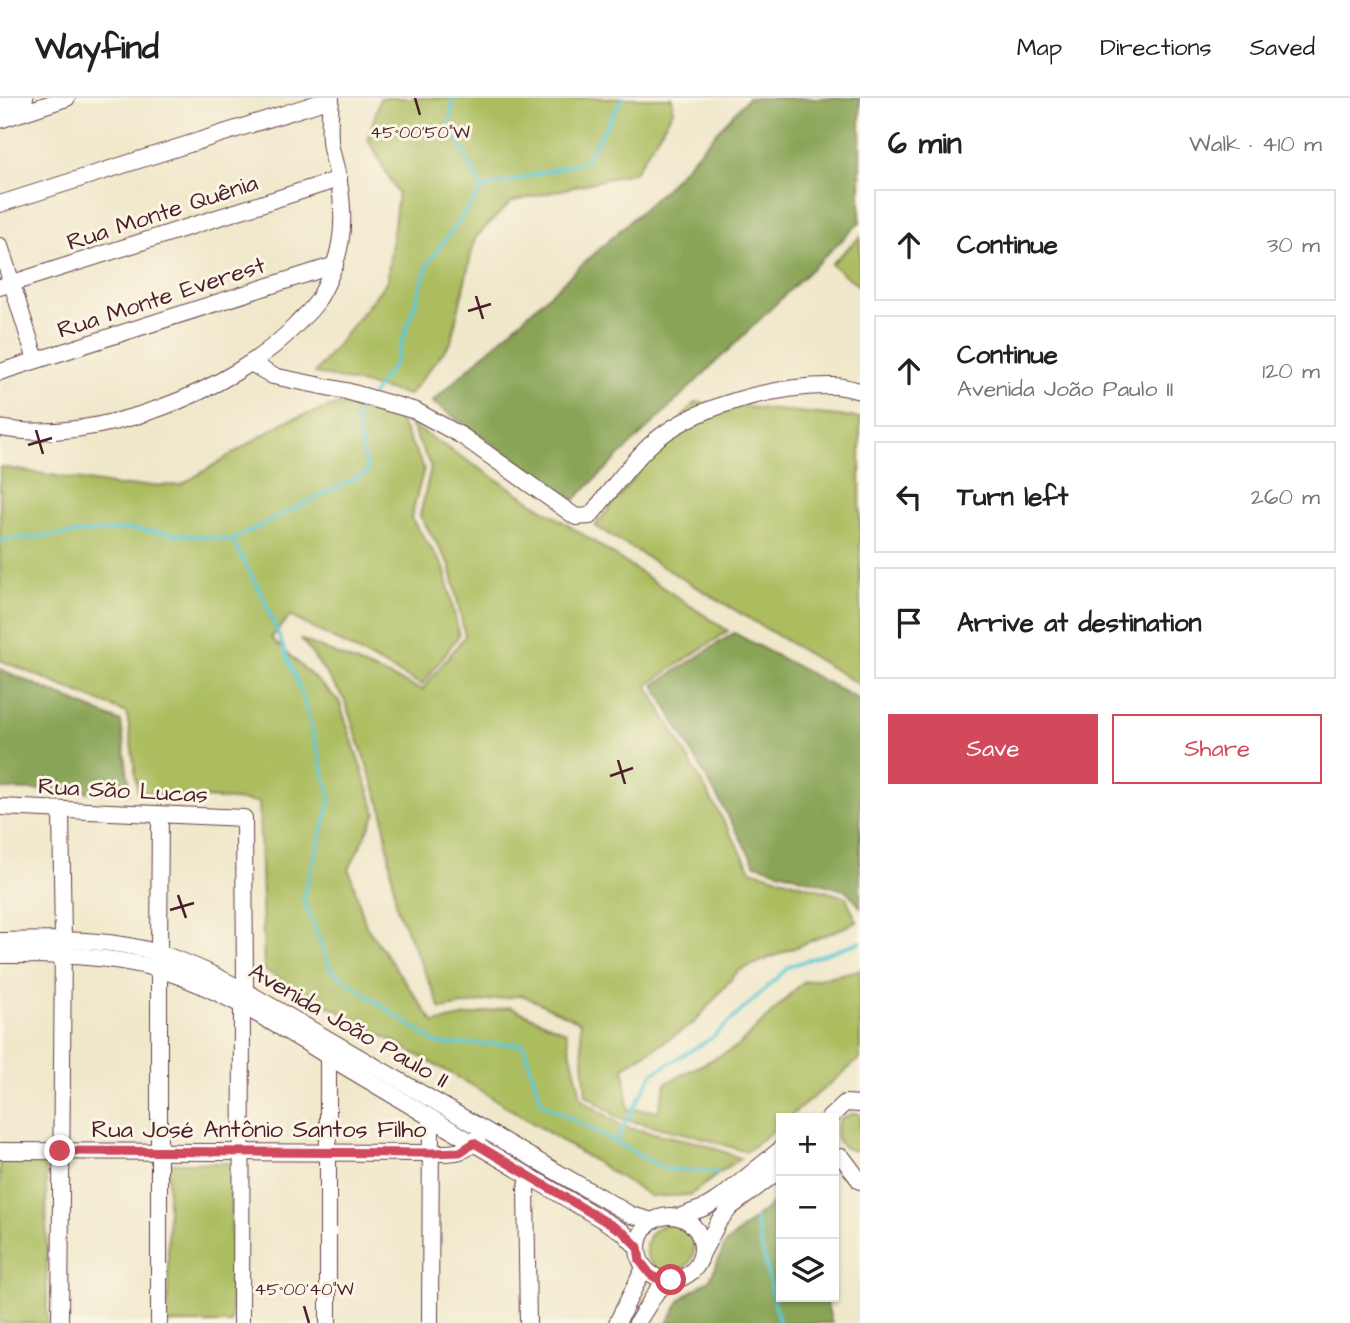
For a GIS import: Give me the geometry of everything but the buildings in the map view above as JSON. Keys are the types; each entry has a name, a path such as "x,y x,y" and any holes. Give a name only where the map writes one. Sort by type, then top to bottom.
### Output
{"street":[{"path":"0,106 25,98"},
{"path":"0,120 67,98"},
{"path":"0,204 331,99 330,142 344,223 335,265 317,302 286,336 251,363 211,386 167,406 117,421 67,429 22,433 0,428"},
{"name":"Rua Monte Quênia","path":"6,285 338,179"},
{"path":"0,246 6,285 36,360"},
{"name":"Rua Monte Everest","path":"0,372 335,265"},
{"path":"251,363 272,376 346,391 416,411 462,436 576,517 590,516 648,447 674,426 704,411 786,388 836,386 860,391"},
{"name":"Rua São Lucas","path":"0,807 244,818 244,999"},
{"path":"60,1323 63,947 61,811"},
{"path":"159,1323 160,815"},
{"name":"Avenida João Paulo II","path":"0,941 63,947"},
{"name":"Avenida João Paulo II","path":"0,955 113,944 159,961 204,970 328,1057 623,1232 638,1247"},
{"path":"241,1323 244,999"},
{"name":"Avenida João Paulo II","path":"244,999 482,1129 631,1215 652,1221"},
{"path":"328,1057 328,1323"},
{"path":"837,1113 853,1104 860,1089"},
{"path":"430,1323 431,1118"},
{"path":"474,1143 482,1129"},
{"name":"Rua José Antônio Santos Filho","path":"0,1151 431,1153 460,1152 474,1143"},
{"path":"679,1217 706,1207 722,1197 776,1153"},
{"path":"839,1155 860,1159"},
{"path":"839,1157 860,1181"},
{"path":"702,1253 719,1221 732,1207 776,1172"},
{"path":"528,1323 526,1189 530,1177"},
{"path":"667,1216 679,1217 690,1222 698,1232 701,1260 686,1276 671,1280 656,1278 644,1268 638,1254 642,1232 652,1221 667,1216"},
{"path":"617,1323 644,1268"},
{"path":"637,1323 657,1291 671,1280"}],"green space":[{"path":"380,98 672,98 673,111 635,172 511,202 475,238 451,342 409,395 315,373 387,281 398,194 368,139"},
{"path":"748,98 860,98 860,222 574,500 432,402 666,188"},
{"path":"860,237 860,287 831,264"},
{"path":"695,402 860,418 860,685 595,526"},
{"path":"340,404 398,418 424,468 411,518 444,568 459,635 422,685 290,616 271,638 339,701 376,813 349,869 366,926 434,1023 510,1007 566,1032 582,1100 624,1127 701,1143 740,1158 690,1195 652,1197 475,1087 264,970 259,802 138,793 127,713 0,660 0,467 118,486 181,485 286,421"},
{"path":"410,424 728,631 647,685 751,870 846,897 857,922 738,971 693,1024 624,1067 628,1109 658,1111 666,1083 737,1047 803,982 860,970 860,1059 794,1113 776,1113 776,1128 746,1152 697,1136 621,1119 586,1095 580,1022 522,995 441,1009 397,909 382,809 344,699 302,640 422,690 465,636 450,565 420,516 431,467"},
{"path":"734,633 860,700 860,907 847,891 755,864 654,685"},
{"path":"0,669 121,722 130,793 0,789"},
{"path":"853,1113 860,1114 860,1150 847,1149 839,1142 841,1119"},
{"path":"0,1158 46,1158 47,1323 0,1323"},
{"path":"168,1163 231,1163 231,1323 168,1323"},
{"path":"776,1200 776,1302 826,1302 832,1323 667,1323 682,1298 710,1279 726,1243"},
{"path":"670,1224 679,1225 687,1231 693,1239 693,1257 687,1265 679,1271 670,1272 661,1271 653,1265 647,1257 646,1248 647,1239 653,1231 661,1225"}],"waterway":[{"path":"453,98 450,123 482,189"},
{"path":"372,395 395,363 429,262 482,189 585,161 623,98"},
{"path":"232,540 368,472 355,418 368,401"},
{"path":"0,540 130,529 232,540"},
{"path":"232,540 262,594 302,694 331,799 303,898 331,970 437,1044 523,1044 542,1103 665,1169 718,1172"},
{"path":"615,1142 653,1073 712,1038 790,966 860,942"},
{"path":"755,1219 779,1323"}],"route":[{"path":"60,1151 431,1153 460,1152 474,1143 623,1232 638,1247 640,1261 650,1274 663,1280 671,1280"}]}
